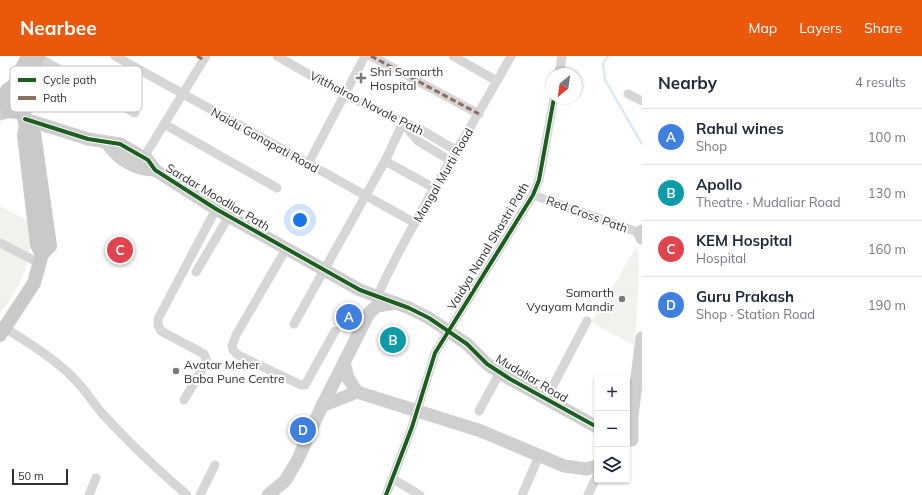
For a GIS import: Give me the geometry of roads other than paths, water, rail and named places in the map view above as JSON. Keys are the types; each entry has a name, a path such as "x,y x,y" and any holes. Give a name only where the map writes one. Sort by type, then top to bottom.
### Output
{"main road":[{"path":"30,66 35,56"},
{"path":"10,89 8,89 2,97 4,104 10,110"},
{"path":"3,332 34,283 42,259 37,245 24,135 17,116"}],"street":[{"path":"35,56 53,66"},
{"name":"Naidu Ganapati Road","path":"115,56 132,66"},
{"name":"Vitthalrao Navale Path","path":"276,56 345,95 457,151"},
{"path":"308,164 365,56"},
{"path":"371,56 479,114"},
{"path":"452,56 497,81"},
{"name":"Mangal Murti Road","path":"377,296 434,188 479,114 511,56"},
{"path":"560,68 562,56"},
{"path":"144,157 182,95 202,57"},
{"name":"Naidu Ganapati Road","path":"142,72 415,223"},
{"path":"628,94 642,101"},
{"name":"Vaidya Nanal Shastri Path","path":"386,495 417,412 435,353 533,195 539,180 553,104"},
{"name":"Sardar Moodliar Path","path":"17,116 107,143 120,144 144,157 155,170 216,209 324,271 360,290 377,296"},
{"path":"294,324 384,161 403,123 418,141 451,161"},
{"path":"164,124 277,188"},
{"name":"Sardar Moodliar Path","path":"107,143 114,154 142,170 155,170"},
{"path":"384,161 434,188"},
{"name":"Red Cross Path","path":"533,195 641,234"},
{"path":"184,400 207,361 206,357 204,354 161,330 158,325 158,319 216,209"},
{"path":"196,272 229,216"},
{"path":"0,243 42,259"},
{"path":"286,249 236,335 232,346 233,350 238,355 301,385 305,385 335,331"},
{"path":"360,290 365,298 369,313"},
{"name":"Mudaliar Road","path":"377,296 428,318 467,344 487,364 594,425"},
{"path":"268,495 285,481 297,462 322,406 369,313 378,306 395,304"},
{"path":"546,399 587,321"},
{"path":"3,332 43,354 78,383 101,412 133,446 154,467 187,495"},
{"path":"633,441 632,416 642,338"},
{"path":"344,362 348,378 357,392 481,432 564,466 587,469 594,467"},
{"path":"479,411 500,372"},
{"path":"322,406 357,392"},
{"path":"522,495 539,456"},
{"path":"200,495 215,465"},
{"path":"89,495 96,478"},
{"path":"393,479 420,495"},
{"path":"588,495 594,482"}],"waterway":[{"path":"608,56 603,63 605,80 642,144"}],"place":[{"name":"Shri Samarth Hospital","path":"361,78"},
{"name":"KEM Hospital","path":"120,250"},
{"name":"Samarth Vyayam Mandir","path":"622,299"},
{"name":"Rahul wines","path":"349,317"},
{"name":"Apollo","path":"393,340"},
{"name":"Avatar Meher Baba Pune Centre","path":"176,371"},
{"name":"Guru Prakash","path":"303,430"}]}
